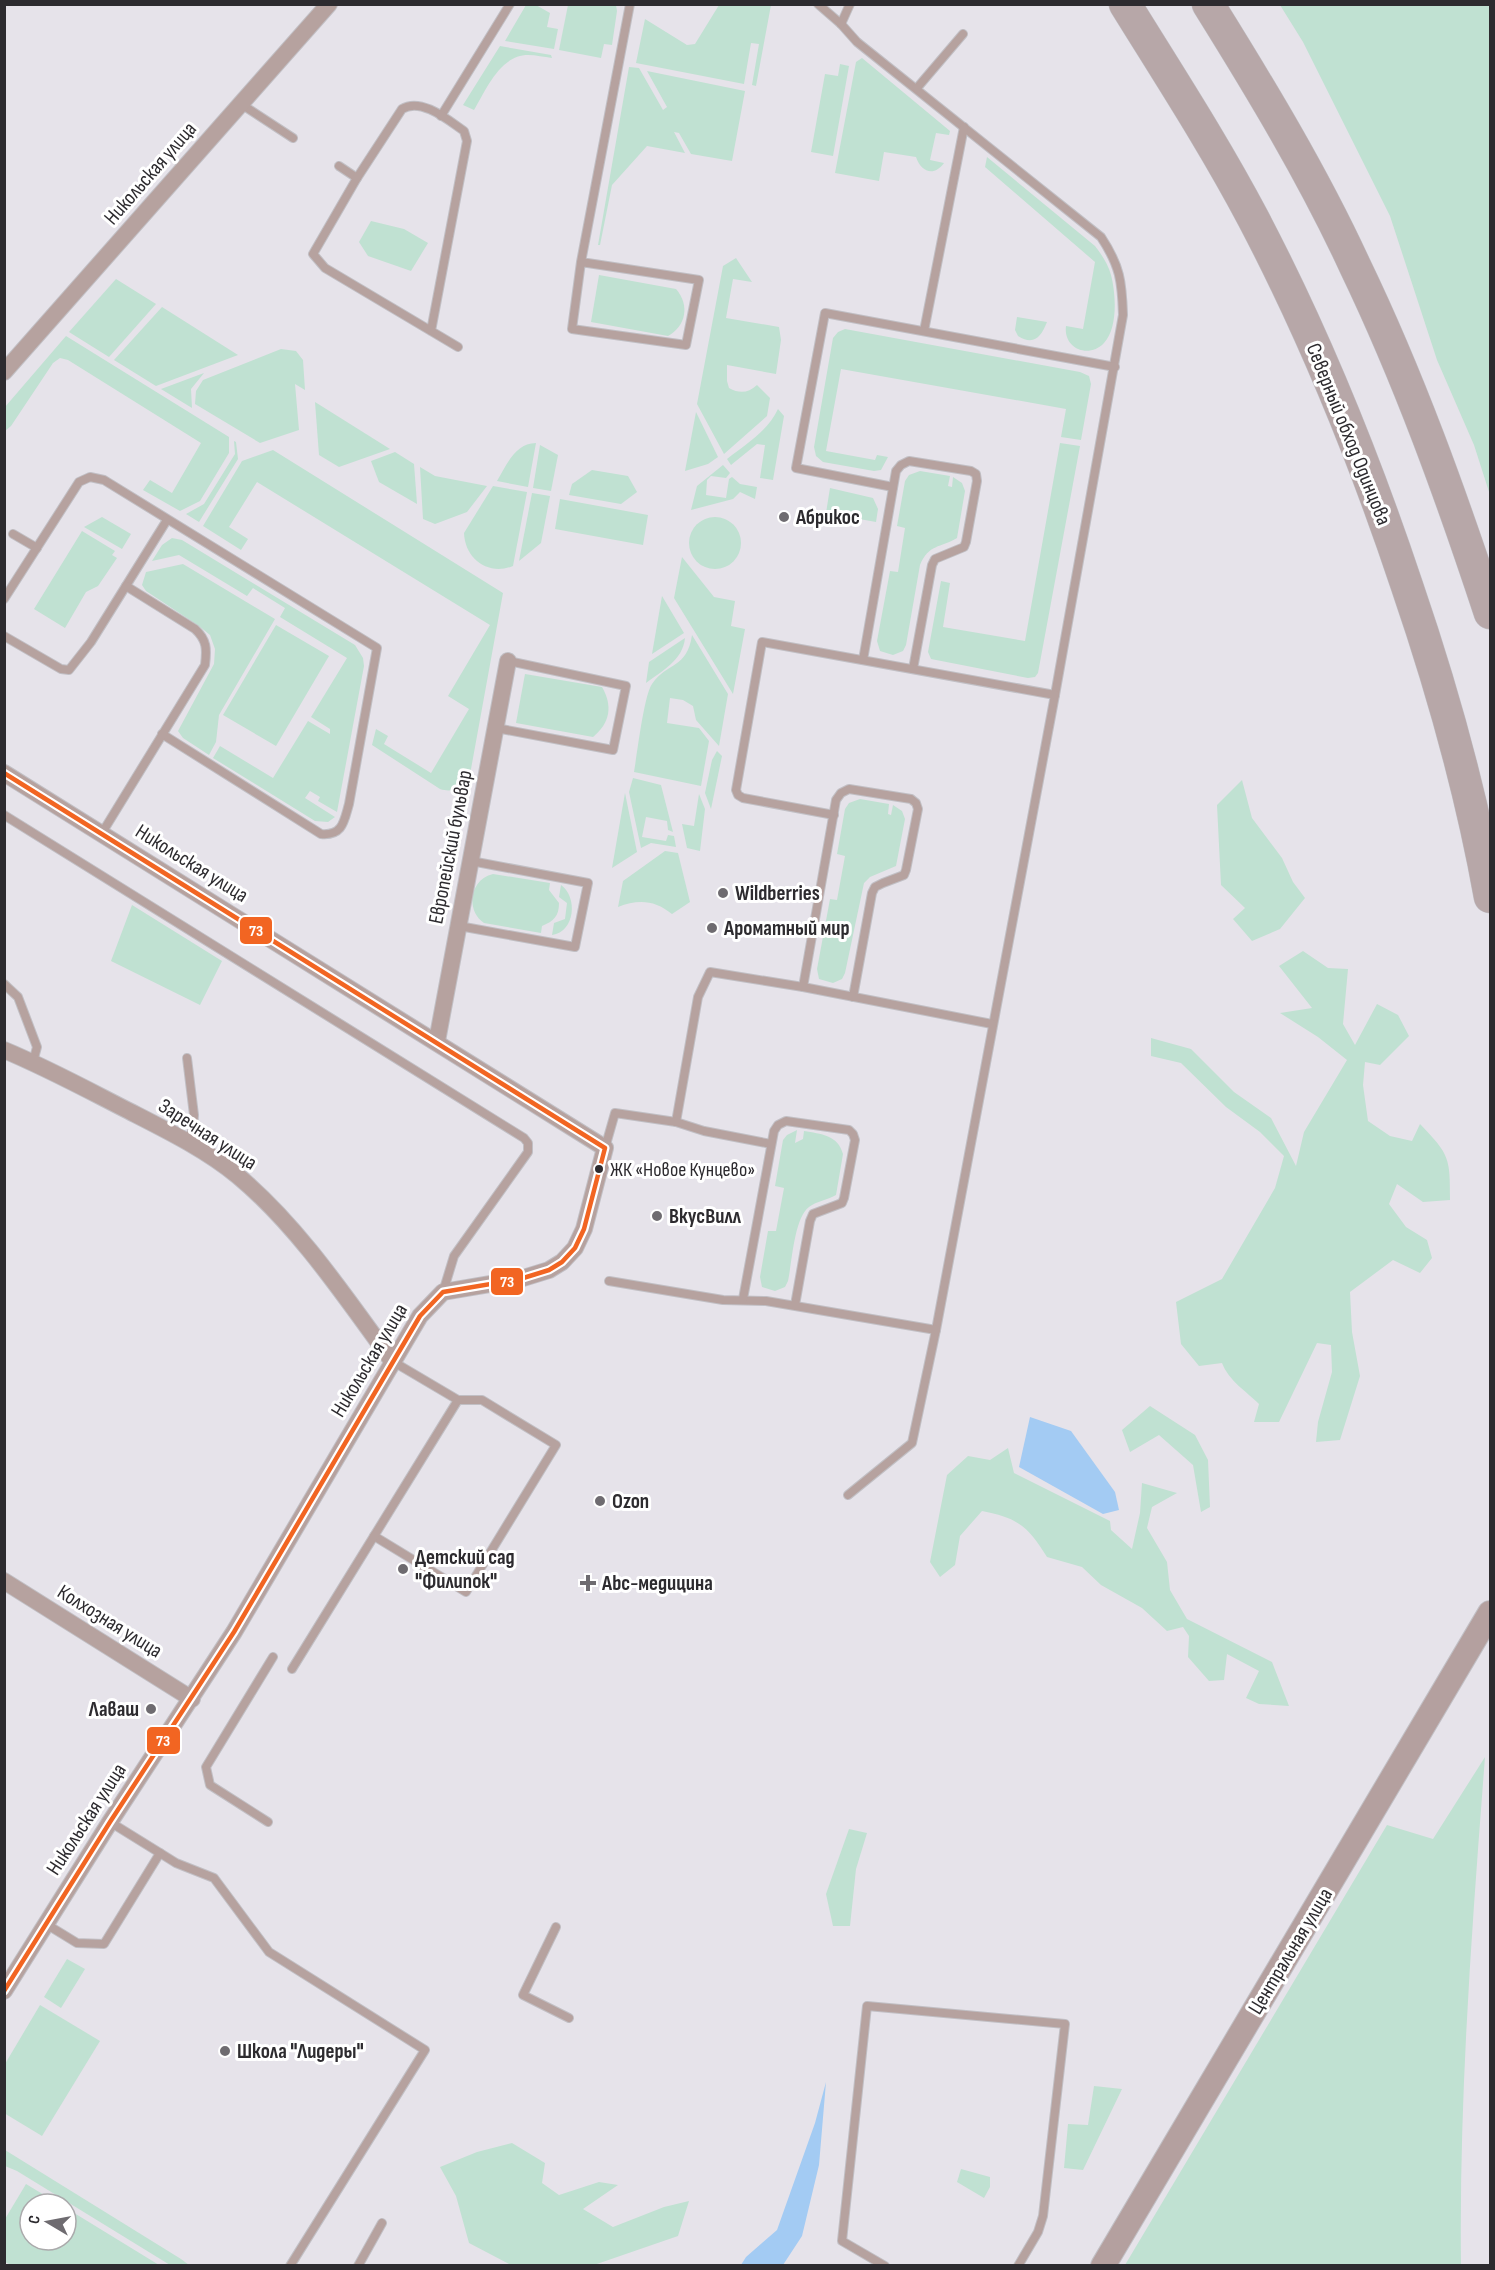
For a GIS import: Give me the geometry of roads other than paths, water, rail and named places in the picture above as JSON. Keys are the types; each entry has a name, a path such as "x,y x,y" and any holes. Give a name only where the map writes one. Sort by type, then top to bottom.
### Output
{"highway":[{"name":"Северный обход Одинцова","path":"1125,4 1196,118 1252,216 1292,296 1340,402 1388,528 1426,642 1458,750 1491,897"},
{"path":"1208,4 1257,82 1303,163 1355,265 1404,375 1454,504 1491,613"}],"street":[{"name":"Никольская улица","path":"4,372 329,4"},
{"name":"Европейский бульвар","path":"437,1041 508,661"},
{"name":"Никольская улица","path":"4,773 437,1041 604,1148"},
{"name":"Заречная улица","path":"4,1050 33,1062 187,1142 236,1174 269,1204 339,1288 392,1361"},
{"path":"443,1292 520,1279 549,1270 562,1262 575,1248 584,1229 604,1148"},
{"name":"Никольская улица","path":"4,1991 110,1822 234,1632 420,1316 443,1292"},
{"name":"Колхозная улица","path":"4,1581 192,1699"},
{"name":"Центральная улица","path":"1103,2265 1491,1613"}],"lane":[{"path":"441,116 510,4"},
{"path":"581,262 699,280 686,345 572,329 581,262 630,4"},
{"path":"818,4 857,42 1101,237 1118,268 1123,315 1055,695 936,1330 912,1443 848,1495"},
{"path":"841,24 850,4"},
{"path":"917,88 963,34"},
{"path":"241,104 293,138"},
{"path":"431,331 467,141 464,131 441,116 415,105 408,105 402,109 357,178 313,254 325,268 431,331 458,347"},
{"path":"924,332 964,127"},
{"path":"339,166 357,178"},
{"path":"893,487 796,468 825,313 1115,367"},
{"path":"863,660 896,471 909,461 971,471 975,474 977,481 966,542 964,547 935,559 932,565 913,669"},
{"path":"4,599 79,482 90,477 104,480 378,648 349,804 345,820 339,831 332,835 321,834 162,734"},
{"path":"4,636 61,669 69,670 91,642 167,520"},
{"path":"13,534 37,548"},
{"path":"102,833 205,665 207,651 204,638 195,629 126,586"},
{"path":"834,814 742,798 738,795 736,790 762,642 1055,695"},
{"path":"496,728 613,750 626,686 508,661"},
{"path":"803,987 834,814 841,793 849,789 911,799 916,802 918,809 904,875 883,882 875,887 872,893 853,997"},
{"path":"4,815 524,1138 528,1143 528,1152 454,1256 443,1292"},
{"path":"459,926 575,947 588,883 471,861"},
{"path":"676,1122 698,997 710,972 803,987 992,1024"},
{"path":"4,984 18,997 37,1047 33,1062"},
{"path":"187,1058 194,1115 193,1129 187,1142"},
{"path":"604,1148 615,1113 676,1122 704,1131 771,1144"},
{"path":"743,1299 774,1131 778,1125 786,1121 849,1130 855,1140 842,1203 813,1214 795,1305"},
{"path":"609,1281 723,1299 795,1305 936,1330"},
{"path":"374,1536 466,1592 556,1445 482,1400 458,1400 392,1361"},
{"path":"292,1669 458,1400"},
{"path":"268,1821 210,1785 206,1767 273,1657"},
{"path":"110,1822 176,1863 214,1878 269,1952 425,2050 290,2265"},
{"path":"46,1924 77,1943 104,1944 160,1853"},
{"path":"556,1928 523,1995 569,2018"},
{"path":"885,2265 842,2241 867,2006 1065,2024 1043,2216 1038,2232 1018,2265"},
{"path":"358,2265 382,2223"}],"water":[{"path":"1030,1417 1071,1431 1115,1492 1119,1510 1103,1514 1019,1467"},
{"path":"826,2082 819,2165 802,2236 783,2265 741,2265 746,2257 777,2230 815,2123"}],"place":[{"name":"Абрикос","path":"784,517"},
{"name":"Wildberries","path":"723,893"},
{"name":"Ароматный мир","path":"712,928"},
{"name":"ЖК «Новое Кунцево»","path":"599,1169"},
{"name":"ВкусВилл","path":"657,1216"},
{"name":"Ozon","path":"600,1501"},
{"name":"Детский сад \"Филипок\"","path":"403,1569"},
{"name":"Abc-медицина","path":"588,1583"},
{"name":"Лаваш","path":"151,1709"},
{"name":"Школа \"Лидеры\"","path":"225,2051"}]}
